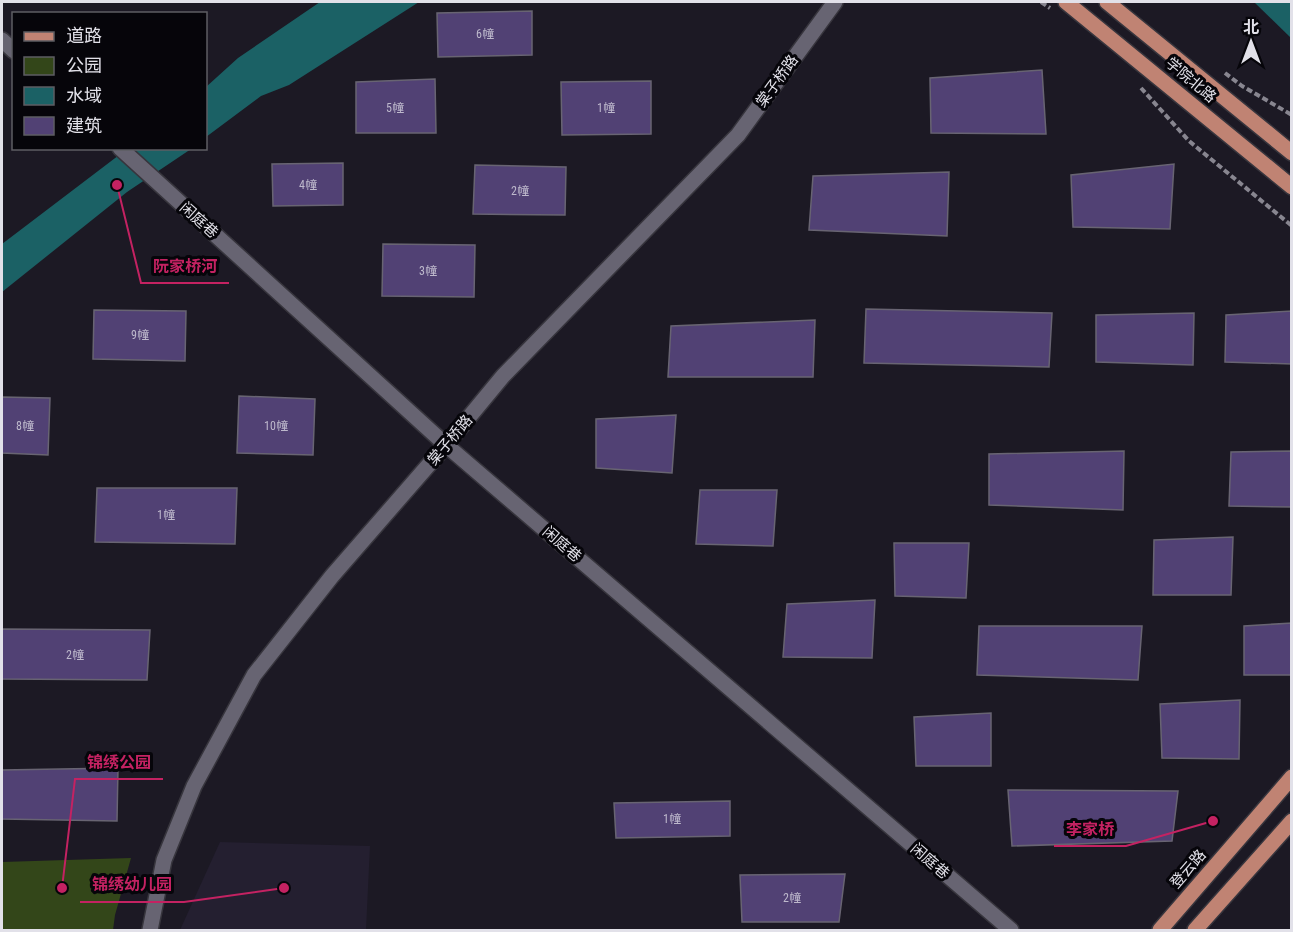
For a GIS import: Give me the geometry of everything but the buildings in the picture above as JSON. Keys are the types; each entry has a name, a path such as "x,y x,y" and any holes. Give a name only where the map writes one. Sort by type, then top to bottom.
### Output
{"main road":[{"name":"学院北路","path":"1066,2 1292,187"},
{"name":"学院北路","path":"1107,2 1292,153"},
{"name":"登云路","path":"1160,930 1292,777"},
{"path":"1195,930 1292,821"}],"street":[{"name":"棠子桥路","path":"150,930 164,860 194,786 254,675 332,576 503,376 738,135 835,2"},
{"name":"闲庭巷","path":"122,150 446,445 1011,930"}],"path":[{"path":"1041,2 1051,9"},
{"path":"1224,72 1242,86 1292,115"},
{"path":"1137,84 1189,141 1292,226"}],"shaded area":[{"path":"220,842 370,846 366,930 180,930"}],"green space":[{"path":"131,858 113,930 2,930 2,862"}],"water":[{"path":"320,2 419,2 289,85 261,96 207,136 207,86 238,58"},
{"path":"1254,2 1291,2 1291,38"},
{"path":"126,150 190,150 127,192 2,292 2,244"}],"place":[{"name":"阮家桥河","path":"117,185"},
{"name":"李家桥","path":"1213,821"},
{"name":"锦绣公园","path":"62,888"},
{"name":"锦绣幼儿园","path":"284,888"}]}
